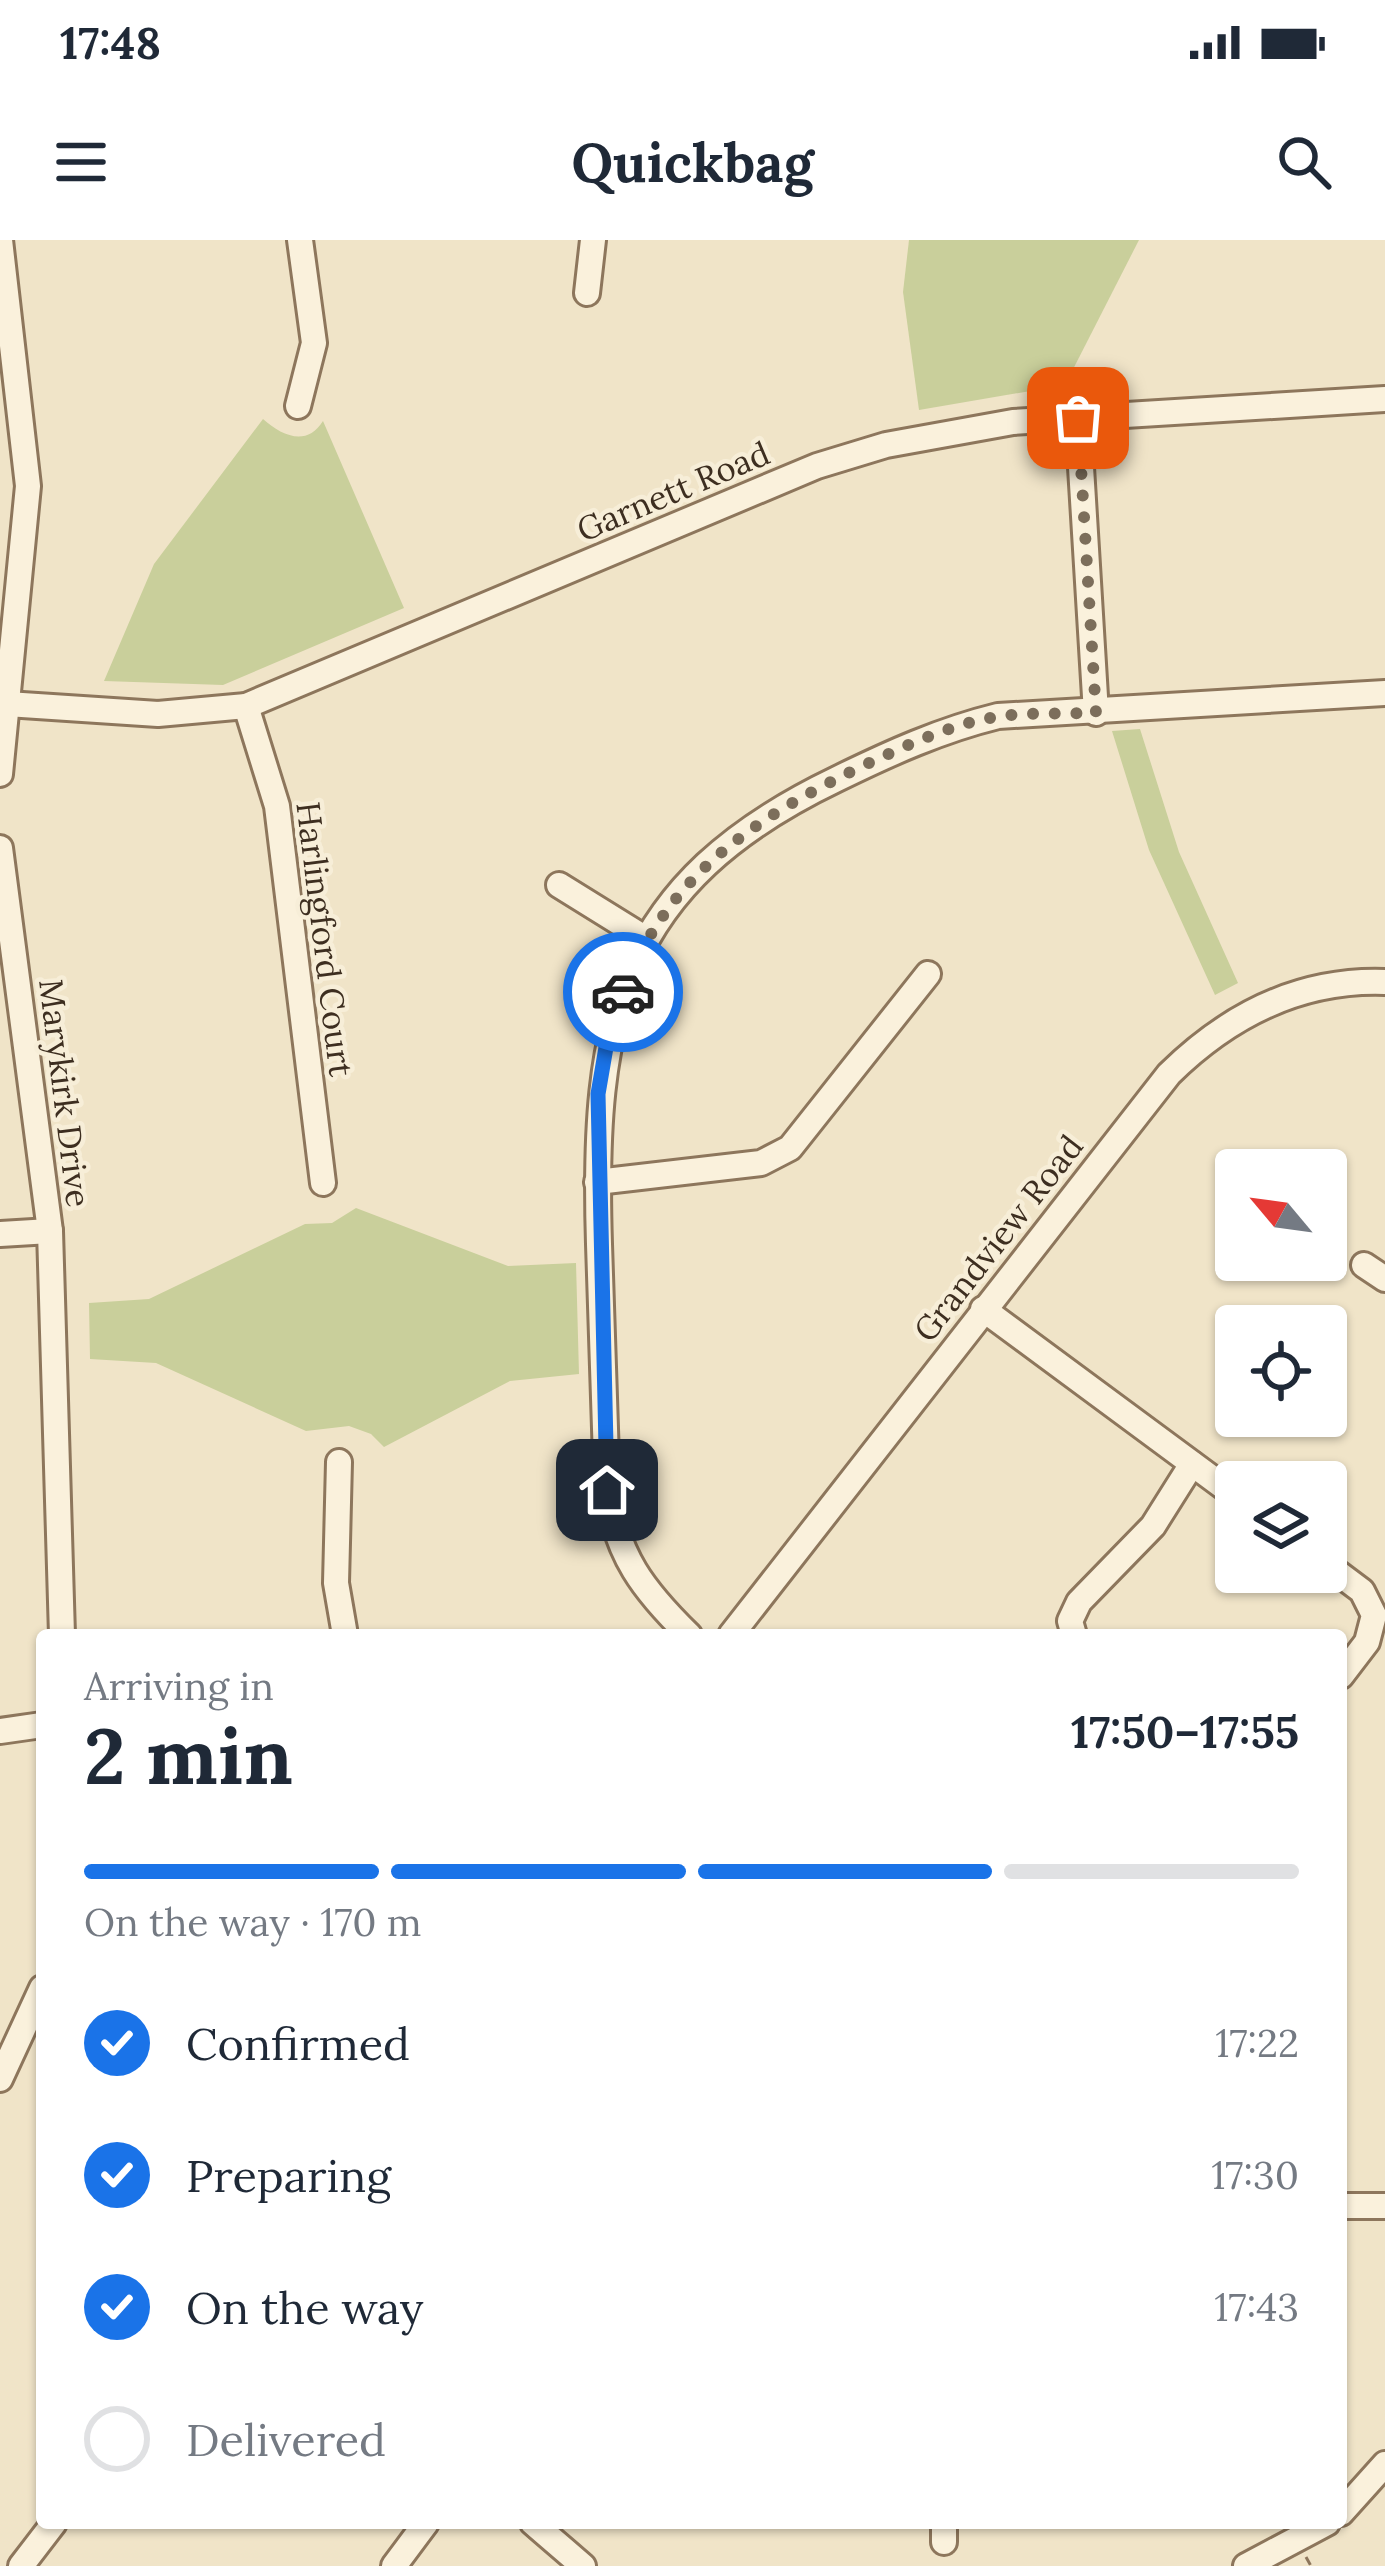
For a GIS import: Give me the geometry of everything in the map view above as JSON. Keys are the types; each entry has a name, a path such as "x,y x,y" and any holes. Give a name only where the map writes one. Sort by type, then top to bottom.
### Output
{"street":[{"path":"0,240 12,432 28,486 0,774"},
{"path":"298,406 314,343 300,240"},
{"path":"587,293 593,240"},
{"name":"Garnett Road","path":"7,704 158,714 245,706 817,466 933,433 1078,418 1385,399"},
{"path":"1078,418 1096,713"},
{"path":"684,1629 628,1568 613,1531 607,1490 598,1094 609,1030 646,939 702,868 777,808 947,728 998,716 1385,693"},
{"name":"Harlingford Court","path":"245,706 277,806 322,1183"},
{"name":"Marykirk Drive","path":"0,848 50,1232 62,1629"},
{"path":"559,885 646,939"},
{"path":"597,1183 761,1163 790,1148 928,974"},
{"name":"Grandview Road","path":"736,1629 1169,1074 1207,1037 1251,1010 1295,994 1385,982"},
{"path":"0,1234 50,1232"},
{"path":"983,1309 1215,1481"},
{"path":"339,1462 336,1583 344,1629"},
{"path":"1072,1629 1070,1621 1079,1602 1153,1526 1192,1464"},
{"path":"1347,1580 1362,1591 1374,1615 1373,1628 1347,1667"},
{"path":"0,1731 36,1726"},
{"path":"0,2079 36,2001"},
{"path":"1347,2206 1385,2206"},
{"path":"1347,2506 1385,2464"},
{"path":"21,2566 49,2529"},
{"path":"394,2566 422,2529"},
{"path":"540,2529 583,2566"},
{"path":"1246,2566 1316,2529"}],"green space":[{"path":"909,240 1139,240 1065,385 919,410 903,292"},
{"path":"263,419 294,436 310,434 323,421 404,608 223,685 104,681 154,564"},
{"path":"1140,729 1179,852 1238,983 1215,995 1149,850 1112,731"},
{"path":"356,1208 508,1266 576,1263 579,1374 510,1381 384,1447 371,1434 349,1426 306,1431 156,1363 90,1359 89,1303 149,1299 305,1224 332,1223"}],"way so far":[{"path":"623,992 646,939 670,906 702,868 777,808 947,728 998,716 1096,713 1078,418"}],"route":[{"path":"607,1490 598,1094 609,1030 623,992"}]}
